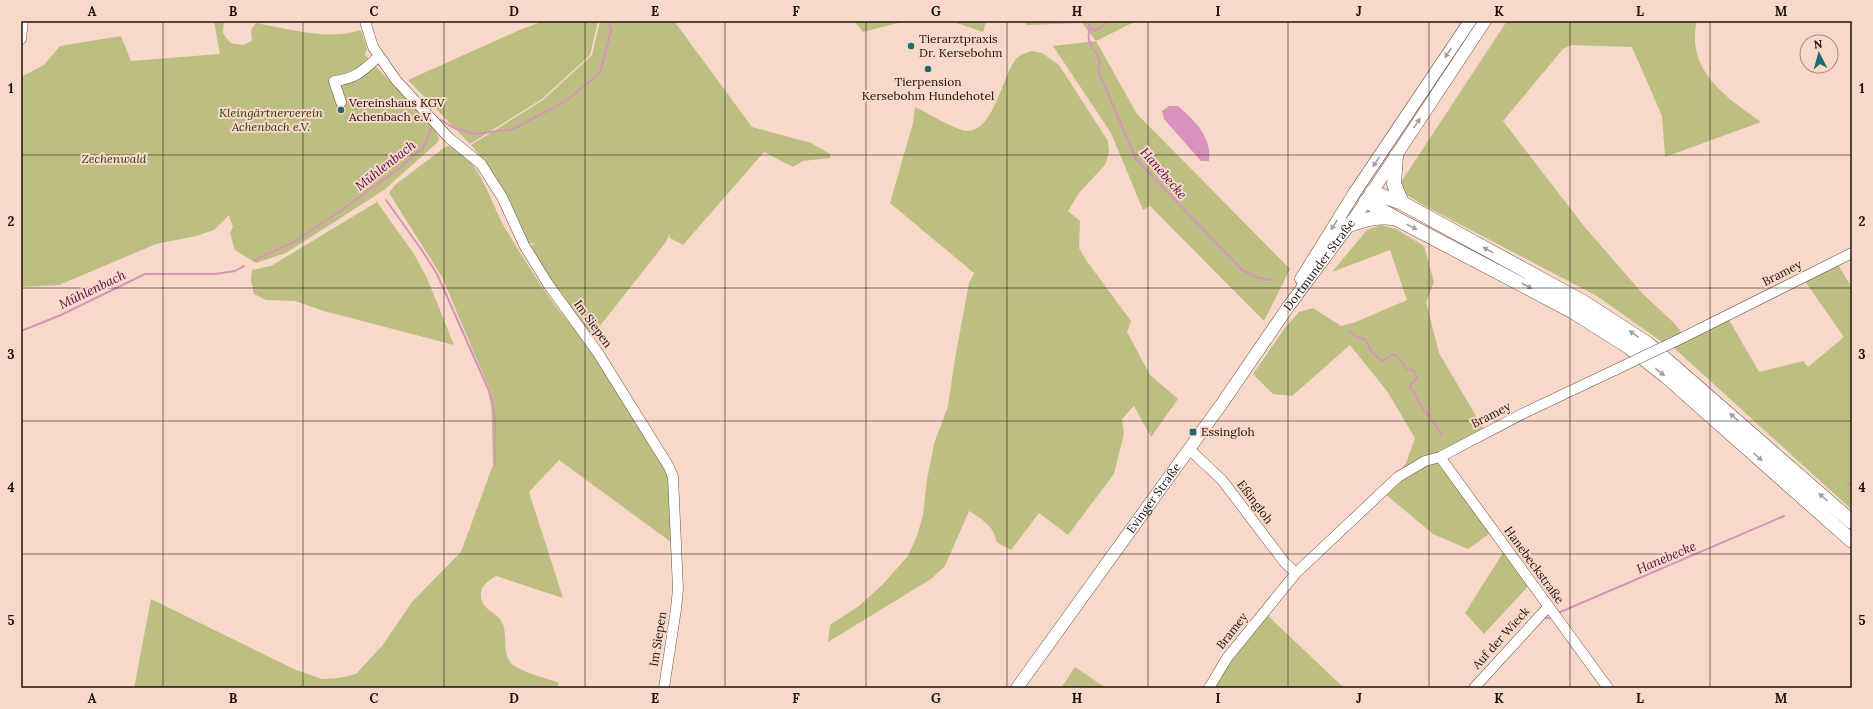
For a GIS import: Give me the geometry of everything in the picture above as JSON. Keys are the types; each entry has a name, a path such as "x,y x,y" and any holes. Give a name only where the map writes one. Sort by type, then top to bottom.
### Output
{"highway":[{"path":"1396,156 1394,184 1402,203"},
{"path":"1364,191 1402,203 1583,302 1648,344 1852,522"},
{"path":"1364,191 1396,218 1553,300 1596,325 1629,348 1673,382 1852,541"},
{"path":"1348,225 1378,216 1396,218"}],"main road":[{"name":"Dortmunder Straße","path":"1288,307 1302,277 1364,191 1470,21"},
{"name":"Dortmunder Straße","path":"1288,307 1348,225 1364,191 1396,156 1485,21"},
{"name":"Evinger Straße","path":"1017,688 1189,449 1288,307"}],"street":[{"path":"21,39 23,21"},
{"name":"Im Siepen","path":"365,21 373,47 396,80 449,138 481,164 502,197 524,245 544,278 598,353 670,467 673,477 678,589 664,688"},
{"path":"341,102 334,81 346,80 356,76 379,56"},
{"name":"Bramey","path":"1209,688 1227,658 1296,573 1398,477 1425,461 1440,456 1524,413 1684,337 1852,253"},
{"name":"Eßingloh","path":"1189,449 1222,480 1284,563 1296,573"},
{"name":"Hanebeckstraße","path":"1440,456 1608,688"},
{"name":"Auf der Wieck","path":"1474,688 1548,607"}],"green space":[{"path":"214,21 224,21 223,33 230,43 243,45 252,41 251,30 256,23 295,31 323,34 349,33 361,30 367,48 365,55 434,128 439,138 438,142 384,190 286,253 256,263 235,250 230,233 233,227 229,215 214,230 196,236 156,244 59,285 21,287 21,77 44,65 60,46 121,36 131,61 220,54"},
{"path":"544,21 598,21 590,55 542,99 470,144 408,80 522,29"},
{"path":"600,21 674,21 752,127 811,143 830,154 830,158 803,161 793,167 764,152 683,245 670,238 669,234 666,242 592,336 547,280 530,246 535,244 528,243 506,194 487,164 471,145 543,100 592,55"},
{"path":"854,21 905,21 863,32"},
{"path":"951,21 986,21 983,32"},
{"path":"1024,21 1136,21 1096,41 1082,23 1027,25"},
{"path":"1507,21 1697,21 1695,38 1697,54 1703,68 1722,92 1761,122 1665,157 1662,116 1632,47 1571,45 1563,49 1503,121 1583,225 1642,293 1675,324 1682,333 1662,342 1597,296 1423,205 1402,192 1401,182"},
{"path":"1096,41 1137,114 1290,269 1264,321 1150,206 1143,210 1111,133 1053,46"},
{"path":"1032,51 1042,53 1059,65 1108,141 1109,152 1105,165 1079,193 1068,211 1080,221 1079,248 1086,260 1131,321 1127,332 1150,375 1178,399 1151,437 1134,406 1122,419 1124,434 1114,474 1068,535 1039,513 1011,550 996,542 990,527 969,511 945,566 931,579 828,642 830,625 859,606 883,584 908,556 917,536 923,515 927,480 934,444 948,406 969,283 974,273 890,203 913,123 915,107 956,128 962,130 973,130 982,125 989,116 1016,59"},
{"path":"450,146 461,152 477,171 505,228 533,273 553,302 575,330 587,342 667,467 675,545 559,460 529,492 563,598 496,576 484,585 481,590 482,602 500,619 503,624 509,661 518,668 559,683 557,688 134,688 151,599 296,670 322,679 339,678 356,674 382,646 412,602 461,552 493,465 491,393 442,277 389,193 395,185 445,147"},
{"path":"377,202 414,254 427,278 454,345 324,311 295,301 266,300 254,294 251,280 252,270 271,266"},
{"path":"1381,225 1396,229 1424,246 1434,282 1426,302 1439,353 1486,433 1440,456 1493,531 1468,549 1433,534 1384,493 1406,463 1415,438 1387,391 1350,345 1292,396 1273,394 1253,374 1285,328 1299,312 1313,308 1341,326 1356,322 1407,300 1390,250 1332,272 1367,230"},
{"path":"1836,261 1852,288 1852,510 1672,346 1728,318 1759,372 1803,361 1808,367 1844,337 1802,277"},
{"path":"1506,548 1531,583 1484,634 1465,613"},
{"path":"1263,611 1344,688 1209,688"},
{"path":"1075,667 1106,688 1061,688"}],"shaded area":[{"path":"1169,106 1178,106 1201,130 1208,144 1209,161 1201,161 1164,119 1162,111"}],"waterway":[{"name":"Mühlenbach","path":"439,122 441,120 454,128 475,134 513,129 566,101 600,73 611,31 609,21"},
{"name":"Hanebecke","path":"1042,21 1073,21"},
{"name":"Hanebecke","path":"1087,21 1090,26 1090,44 1100,62 1098,70 1136,159 1242,270 1256,277 1271,280"},
{"path":"1091,29 1095,31 1109,21"},
{"name":"Mühlenbach","path":"254,260 294,242 342,210 397,170 423,148 433,125"},
{"path":"386,200 437,274 489,391 495,415 495,465"},
{"name":"Mühlenbach","path":"21,331 61,315 145,274 215,274 235,271 244,266"},
{"name":"Hanebecke","path":"1349,331 1356,337 1365,339 1372,352 1383,361 1392,355 1396,355 1407,369 1414,371 1417,378 1410,386 1410,389 1414,391 1422,408 1442,435"},
{"name":"Hanebecke","path":"1847,485 1852,483"},
{"name":"Hanebecke","path":"1557,611 1558,613 1784,516"},
{"path":"1544,618 1552,618"}],"place":[{"name":"Tierarztpraxis Dr. Kersebohm","path":"911,46"},
{"name":"Tierpension Kersebohm Hundehotel","path":"928,69"},
{"name":"Vereinshaus KGV Achenbach e.V.","path":"341,110"},
{"name":"Essingloh","path":"1193,432"}],"park label":[{"name":"Kleingärtnerverein Achenbach e.V.","path":"271,120"},
{"name":"Zechenwald","path":"114,159"}]}
